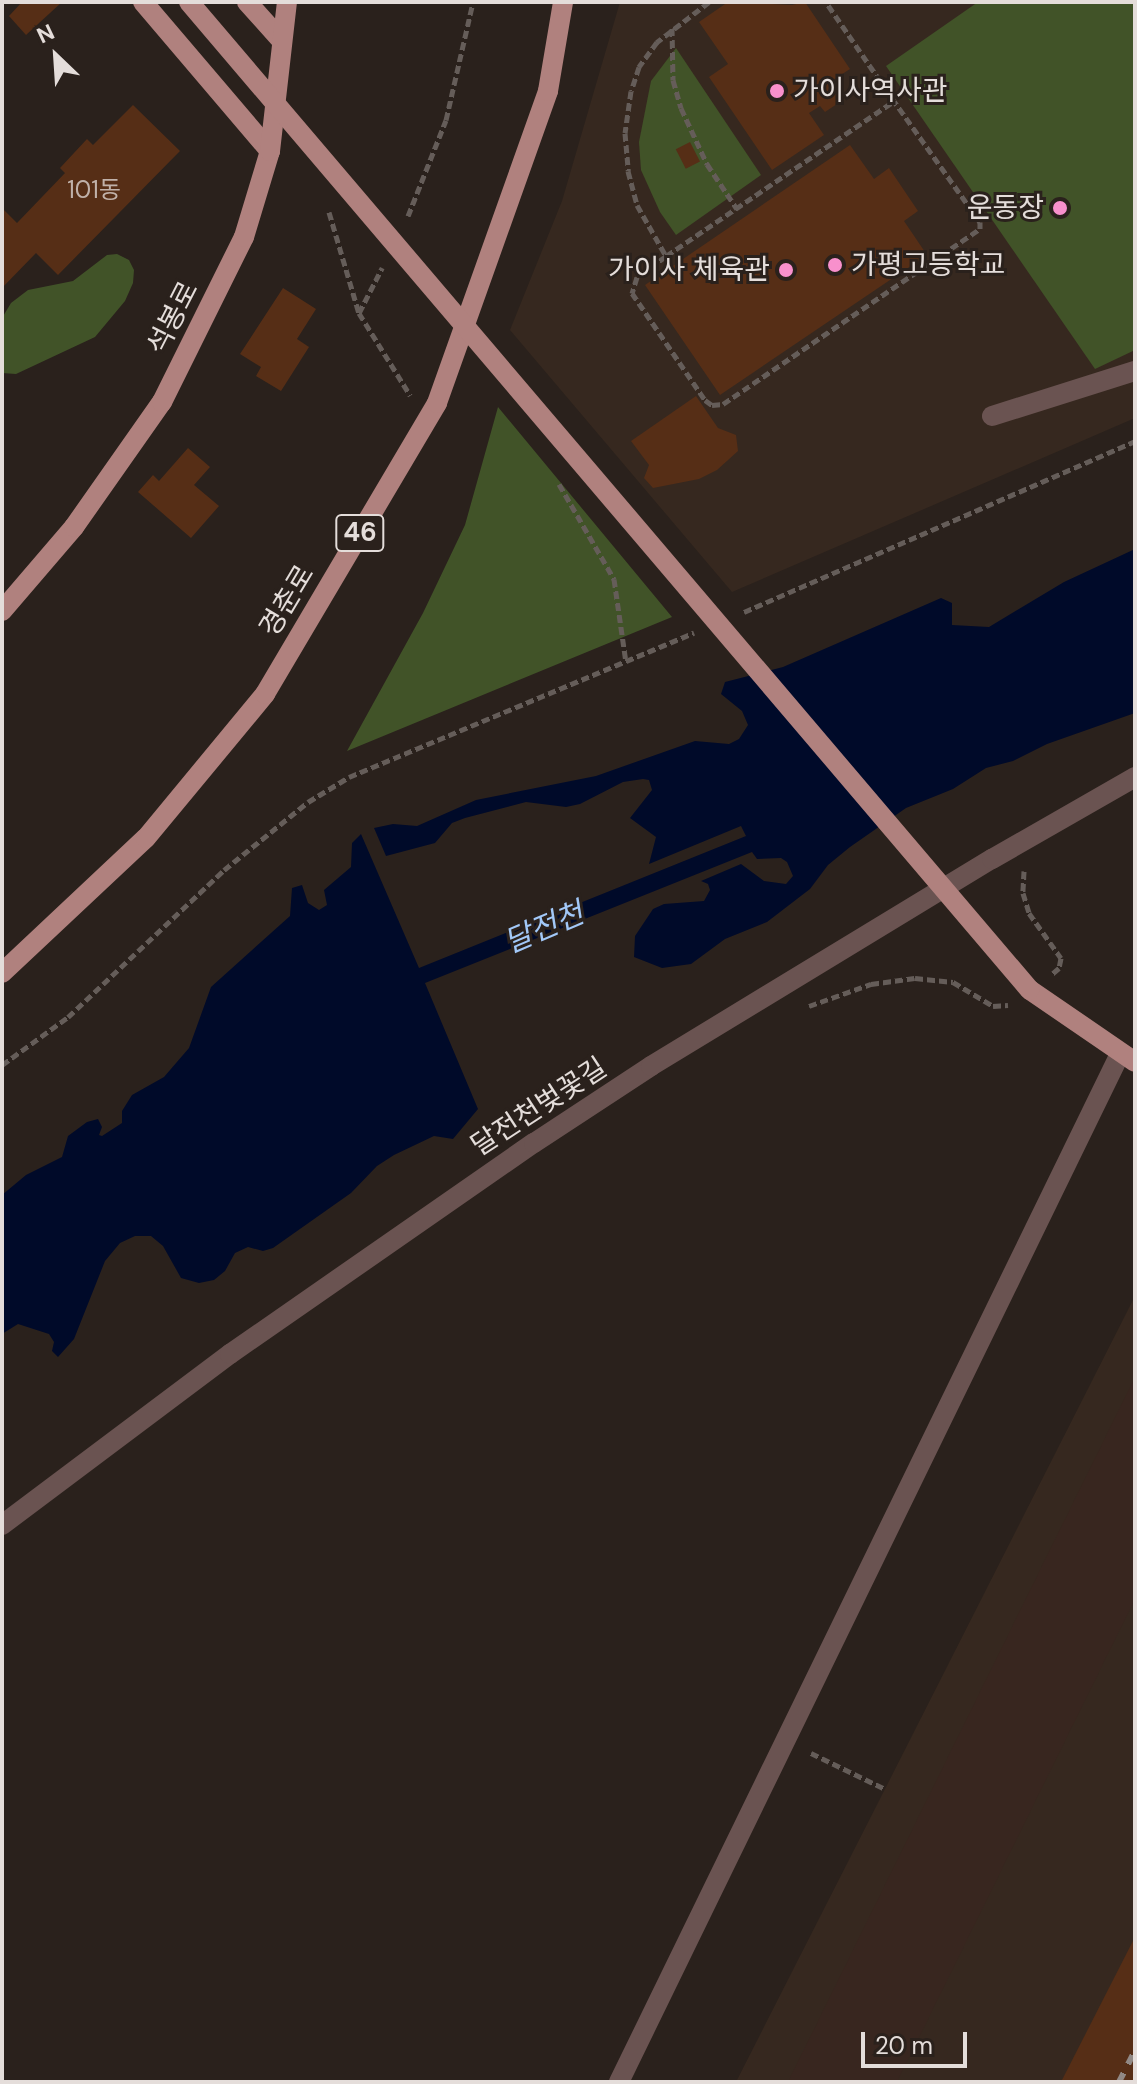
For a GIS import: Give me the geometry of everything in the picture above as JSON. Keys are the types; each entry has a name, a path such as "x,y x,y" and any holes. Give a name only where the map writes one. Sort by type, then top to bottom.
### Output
{"main road":[{"path":"143,2 270,151"},
{"path":"189,2 1030,990 1127,1058"},
{"path":"247,2 282,41"},
{"name":"석봉로","path":"2,611 74,527 162,402 244,237 270,151 287,2"},
{"name":"경춘로","path":"2,973 146,838 265,694 437,403 548,91 563,2"}],"street":[{"path":"992,416 1135,371"},
{"name":"달전천벚꽃길","path":"2,1525 230,1354 534,1143 651,1066 1135,777"},
{"path":"619,2082 785,1740 1127,1058"}],"path":[{"path":"404,223 423,184 446,120 473,2"},
{"path":"666,256 637,205 628,171 625,133 639,67 672,27 709,2"},
{"path":"826,2 980,222 980,229 723,404 712,405 705,400 632,293 637,277 894,101"},
{"path":"672,27 673,80 681,108 707,164 737,209"},
{"path":"340,179 323,193 359,313 426,422"},
{"path":"359,313 385,262"},
{"path":"735,616 1135,441"},
{"path":"580,461 558,481 614,579 626,662"},
{"path":"2,1065 68,1017 224,870 308,802 349,777 708,628"},
{"path":"795,1012 837,993 915,978 953,982 993,1006 1012,1004 1059,968 1061,958 1029,913 1023,893 1024,869 1034,835"},
{"path":"785,1740 885,1789"}],"shaded area":[{"name":"가평고등학교","path":"620,2 1135,2 1135,418 732,592 510,330 562,201"},
{"path":"1135,1296 1135,2082 736,2082 885,1789"},
{"path":"1135,1377 1135,1599 897,2082 788,2082"}],"green space":[{"name":"운동장","path":"978,2 1135,2 1135,350 1095,369 886,66"},
{"path":"676,48 761,175 676,235 660,212 641,170 639,142 651,81"},
{"path":"117,254 129,260 134,270 133,283 125,301 95,337 16,374 2,373 2,318 11,303 28,290 73,281 107,255"},
{"path":"498,407 672,617 347,751 423,613 465,525"}],"water":[{"name":"달전천","path":"1135,549 1135,713 1047,744 1013,761 986,768 953,789 906,808 828,865 810,889 767,922 725,939 691,964 662,968 634,957 635,936 653,909 664,904 704,901 710,890 708,884 701,881 741,864 764,881 786,884 793,876 787,862 781,858 757,859 752,852 425,983 478,1109 453,1139 434,1136 394,1155 377,1166 351,1193 273,1248 263,1251 248,1247 235,1253 225,1271 214,1280 199,1283 181,1278 163,1246 151,1236 135,1236 120,1243 105,1261 74,1339 58,1357 52,1351 54,1342 49,1334 18,1324 2,1334 2,1195 26,1175 62,1157 68,1136 87,1122 98,1119 102,1127 99,1135 102,1136 122,1123 122,1111 132,1095 164,1077 189,1048 211,987 290,916 292,888 302,885 308,903 319,910 327,905 324,890 351,867 352,843 361,834 419,968 746,836 741,826 649,864 656,837 630,818 652,790 649,780 643,779 623,782 580,804 566,807 526,802 465,818 452,823 435,843 386,856 374,828 393,824 417,826 476,800 596,776 695,741 729,744 739,739 748,725 742,711 721,694 725,682 783,667 941,598 952,603 952,625 989,627 1064,582"}],"building":[{"path":"22,2 62,2 26,35 9,16"},
{"name":"가이사역사관","path":"728,2 792,5 805,2 850,69 830,82 843,100 825,112 820,106 809,113 824,135 772,170 709,77 728,64 699,22"},
{"path":"133,105 180,151 58,275 36,253 2,288 2,208 17,223 65,173 60,168 87,139 93,145"},
{"path":"690,142 700,162 686,169 676,149"},
{"name":"가이사 체육관","path":"850,145 874,179 889,168 918,211 904,221 927,255 720,395 645,285"},
{"path":"283,288 316,309 297,339 309,347 281,391 256,376 261,367 240,354"},
{"path":"696,396 718,428 736,435 738,451 717,470 699,479 653,488 644,478 649,465 631,441"},
{"path":"188,448 210,467 194,485 219,506 191,538 138,492 153,475 159,481"},
{"path":"1135,1937 1135,2082 1061,2082"}],"railway":[{"path":"1119,2082 1135,2050"}],"place":[{"name":"가이사역사관","path":"777,91"},
{"name":"운동장","path":"1060,208"},
{"name":"가평고등학교","path":"835,265"},
{"name":"가이사 체육관","path":"786,270"}]}
